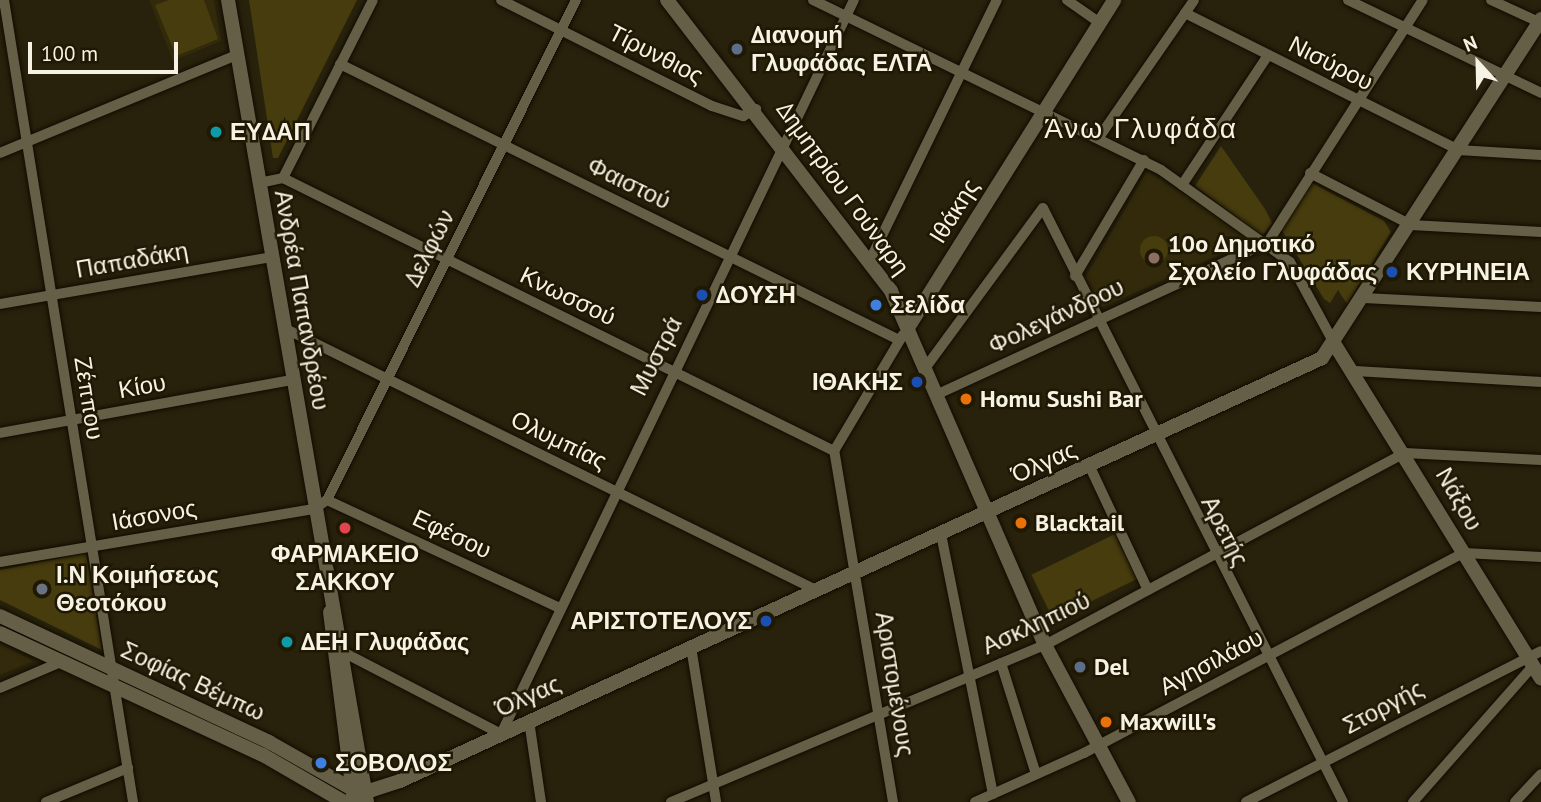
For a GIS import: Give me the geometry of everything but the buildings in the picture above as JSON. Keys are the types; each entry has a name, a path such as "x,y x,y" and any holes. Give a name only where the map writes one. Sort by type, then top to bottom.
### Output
{"main road":[{"name":"Ανδρέα Παπανδρέου","path":"228,0 331,607 343,652 359,798"},
{"name":"Δημητρίου Γούναρη","path":"667,0 756,109 871,258 909,326 1045,645 1129,802"},
{"name":"Ιθάκης","path":"909,326 1114,0"},
{"name":"Όλγας","path":"359,798 1303,370 1335,345 1540,21"},
{"name":"Νάξου","path":"1335,345 1356,371 1541,679"},
{"name":"Ανδρέα Παπανδρέου","path":"331,607 329,632 359,798"},
{"name":"Σοφίας Βέμπω","path":"0,616 111,668 359,798"},
{"name":"Σοφίας Βέμπω","path":"0,633 114,685 328,797 359,798"}],"street":[{"name":"Ζέππου","path":"2,0 133,802"},
{"path":"259,183 283,178 373,0"},
{"name":"Τίρυνθιος","path":"501,0 735,115 756,109"},
{"name":"Δελφών","path":"314,509 327,500 576,0"},
{"path":"813,0 1100,136 1182,185 1268,242 1303,280 1335,345"},
{"name":"Μυστρά","path":"501,733 613,490 785,146 854,0"},
{"path":"871,258 997,0"},
{"path":"1067,0 1100,23"},
{"path":"1100,136 1194,0"},
{"path":"1348,0 1541,93"},
{"path":"1268,242 1356,100 1423,0"},
{"path":"1491,0 1540,21"},
{"name":"Νισύρου","path":"1185,13 1458,150"},
{"path":"0,153 237,55"},
{"path":"1182,185 1268,55"},
{"name":"Φαιστού","path":"340,64 899,340"},
{"path":"1458,150 1541,155"},
{"path":"1075,276 1144,160"},
{"path":"1310,173 1410,225 1541,232"},
{"name":"Κνωσσού","path":"283,178 834,451"},
{"name":"Αρετής","path":"926,366 1040,208 1213,554 1343,802"},
{"name":"Φολεγάνδρου","path":"938,394 1268,242"},
{"name":"Παπαδάκη","path":"0,304 272,257"},
{"path":"1364,298 1541,307"},
{"name":"Ιθάκης","path":"834,451 909,326"},
{"name":"Ολυμπίας","path":"284,328 816,590"},
{"path":"1356,371 1541,382"},
{"name":"Κίου","path":"0,432 292,380"},
{"path":"834,451 855,573"},
{"path":"1405,453 1541,460"},
{"name":"Ασκληπιού","path":"671,802 1045,645 1405,453"},
{"path":"1090,467 1148,590"},
{"name":"Εφέσου","path":"327,500 558,607"},
{"name":"Ιάσονος","path":"0,562 314,509"},
{"path":"941,534 967,677 993,794"},
{"path":"1464,553 1541,557"},
{"name":"Αγησιλάου","path":"975,802 1098,745 1464,553"},
{"name":"Αριστομένους","path":"855,573 893,802"},
{"path":"691,647 716,802"},
{"name":"Στοργής","path":"1246,802 1530,661 1541,651"},
{"path":"343,652 501,733"},
{"path":"0,688 63,661"},
{"path":"1413,802 1530,661"},
{"path":"1001,663 1036,774"},
{"path":"529,721 541,802"},
{"path":"46,802 128,768"},
{"path":"1515,802 1541,774"}],"shaded area":[{"path":"149,0 214,0 221,41 173,61"},
{"path":"169,0 204,0 218,39 176,56 155,5"},
{"path":"249,0 357,0 278,158 273,158"},
{"path":"1221,146 1272,223 1262,236 1195,186"},
{"name":"10o Δημοτικό Σχολείο Γλυφάδας","path":"1147,171 1255,239 1101,308 1085,278"},
{"path":"1312,183 1384,221 1391,232 1347,304 1338,290 1330,303 1324,299 1281,229"},
{"path":"1154,236 1164,240 1168,250 1164,260 1154,264 1144,260 1140,250 1144,240"},
{"path":"1115,534 1137,579 1053,620 1031,575"},
{"path":"86,553 102,650 0,600 0,570"},
{"path":"0,644 34,661 0,675"}],"place":[{"name":"Διανομή Γλυφάδας ΕΛΤΑ","path":"737,49"},
{"name":"ΕΥΔΑΠ","path":"216,132"},
{"name":"10o Δημοτικό Σχολείο Γλυφάδας","path":"1154,258"},
{"name":"ΚΥΡΗΝΕΙΑ","path":"1392,272"},
{"name":"ΔΟΥΣΗ","path":"702,295"},
{"name":"Σελίδα","path":"876,305"},
{"name":"ΙΘΑΚΗΣ","path":"917,382"},
{"name":"Homu Sushi Bar","path":"966,399"},
{"name":"Blacktail","path":"1021,523"},
{"name":"ΦΑΡΜΑΚΕΙΟ ΣΑΚΚΟΥ","path":"345,528"},
{"name":"Ι.Ν Κοιμήσεως Θεοτόκου","path":"42,589"},
{"name":"ΑΡΙΣΤΟΤΕΛΟΥΣ","path":"766,621"},
{"name":"ΔΕΗ Γλυφάδας","path":"287,642"},
{"name":"Del","path":"1080,667"},
{"name":"Maxwill's","path":"1106,722"},
{"name":"ΣΟΒΟΛΟΣ","path":"321,763"}],"district":[{"name":"Άνω Γλυφάδα","path":"1141,128"}]}
